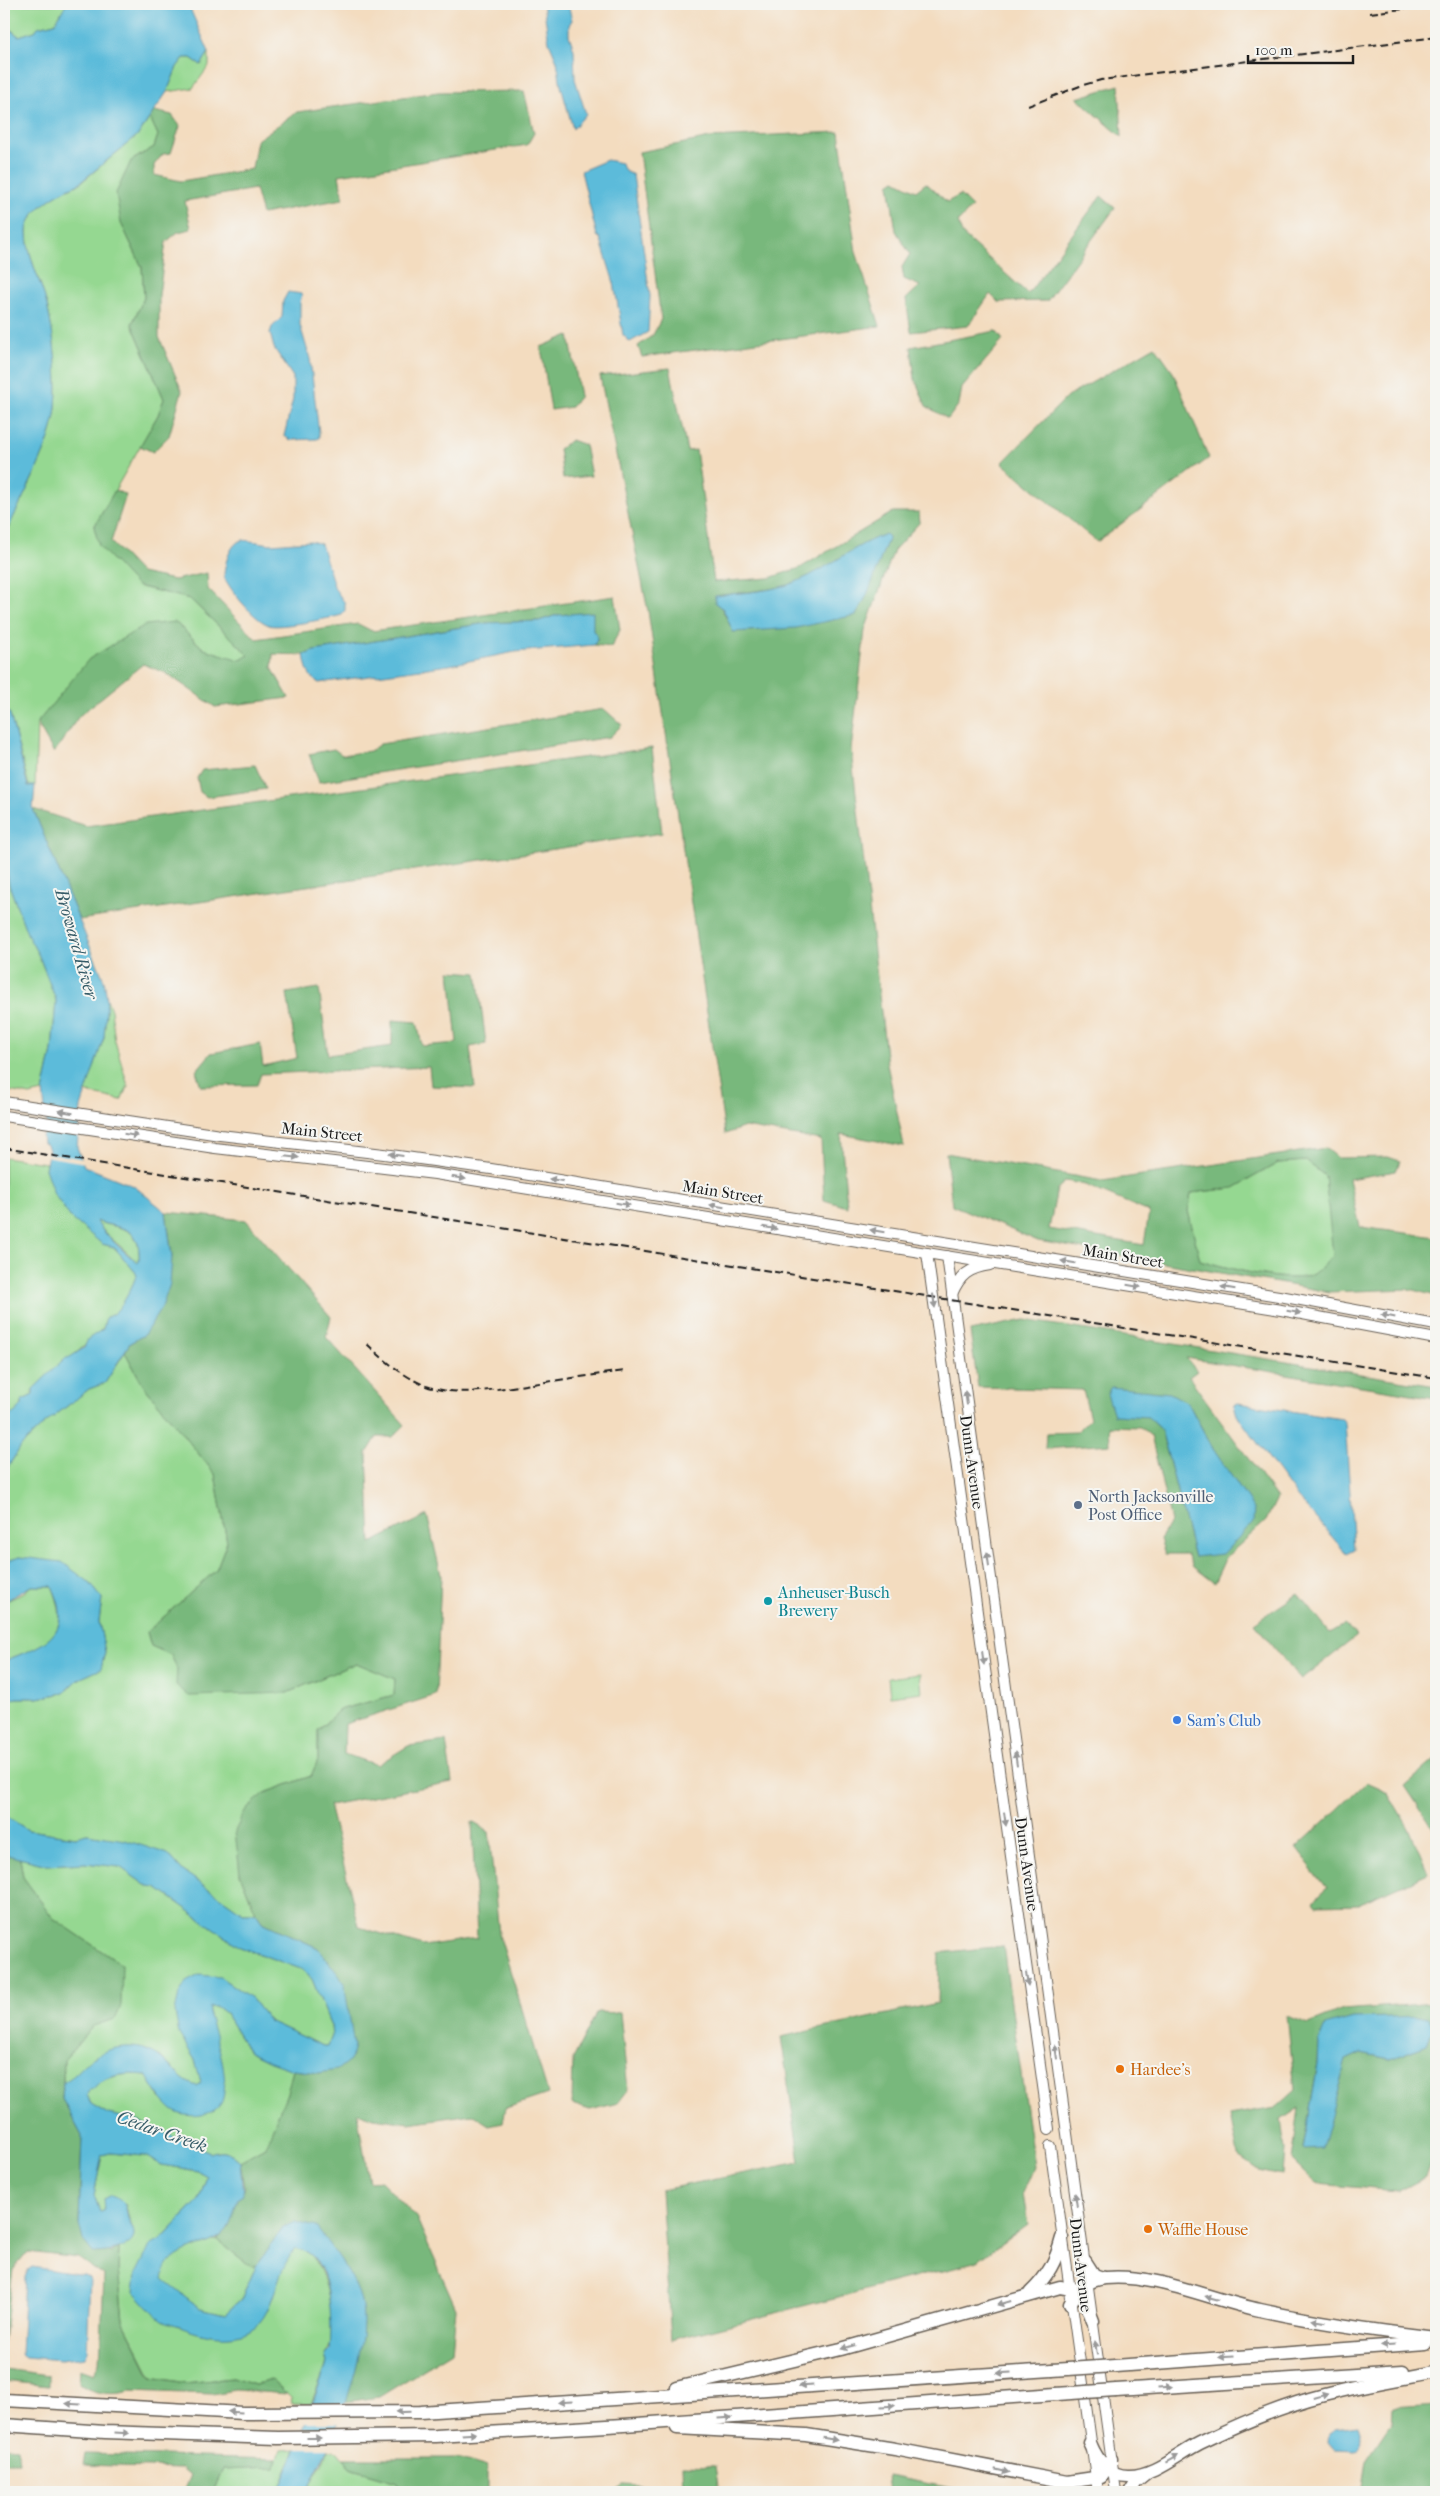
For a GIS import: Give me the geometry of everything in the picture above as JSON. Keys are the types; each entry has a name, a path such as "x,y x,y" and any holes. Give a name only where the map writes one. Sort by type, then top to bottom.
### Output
{"highway":[{"path":"1026,2297 1050,2272 1062,2238"},
{"path":"1085,2261 1094,2275 1103,2278 1143,2280 1260,2310 1390,2333 1436,2338"},
{"path":"614,2399 768,2368 1049,2289 1078,2287 1103,2278"},
{"path":"1070,2304 1078,2287"},
{"path":"1078,2287 1093,2321"},
{"path":"4,2400 284,2414 420,2412 1115,2366 1436,2342"},
{"path":"4,2425 114,2432 278,2438 436,2436 624,2425 1116,2390 1436,2371"},
{"path":"1130,2492 1136,2482 1152,2470 1206,2440 1289,2406 1350,2389 1436,2371"},
{"path":"624,2425 806,2435 895,2449 1050,2481 1066,2482 1101,2477 1110,2467"},
{"path":"1090,2443 1095,2454 1110,2467 1129,2477 1152,2470"}],"main road":[{"name":"Main Street","path":"4,1102 259,1141 437,1161 1285,1297 1436,1325"},
{"name":"Main Street","path":"4,1116 223,1149 434,1174 1281,1310 1436,1339"},
{"name":"Dunn Avenue","path":"925,1239 1049,2129 1062,2238 1078,2287"},
{"name":"Dunn Avenue","path":"946,1242 1085,2261 1078,2287"},
{"path":"952,1294 957,1283 967,1271 978,1266 996,1264"},
{"name":"Dunn Avenue","path":"1070,2304 1098,2492"},
{"name":"Dunn Avenue","path":"1093,2321 1110,2467 1116,2492"}],"green space":[{"path":"4,4 66,5 55,23 38,27 35,31 19,36 7,22"},
{"path":"209,52 209,66 193,88 167,92 177,67 184,58 191,58 201,65"},
{"path":"1119,85 1122,137 1077,98"},
{"path":"524,91 534,133 527,145 339,175 343,199 262,214 255,189 185,201 191,229 178,232 166,242 159,295 159,337 182,391 169,436 153,452 140,446 158,415 164,399 132,324 144,298 142,267 121,223 116,193 131,161 154,147 158,135 150,118 154,111 172,115 180,126 171,153 163,154 154,165 154,175 181,181 252,169 257,140 297,112 438,92"},
{"path":"150,118 158,135 154,147 131,161 121,223 142,267 144,298 132,324 164,399 158,415 94,527 137,586 190,599 249,655 240,661 204,649 175,622 37,722 35,786 29,786 10,715 4,706 4,532 9,527 44,452 54,421 57,382 50,317 29,250 28,223 38,209 46,202 78,185 138,135"},
{"path":"839,132 856,252 880,326 642,357 638,346 653,335 661,319 639,152 710,138"},
{"path":"895,180 916,191 926,183 947,202 960,195 972,207 958,222 962,234 1028,294 1101,196 1115,208 1047,301 998,302 990,294 968,326 911,332 906,299 920,286 904,279 902,267 910,254 896,231 889,184"},
{"path":"996,331 1003,340 962,388 959,404 948,419 926,406 915,379 911,347"},
{"path":"569,335 580,396 571,407 551,410 541,347"},
{"path":"1155,346 1172,370 1209,458 1097,542 1002,463 1067,397"},
{"path":"670,368 687,451 696,450 714,582 769,578 800,568 893,512 919,512 920,522 894,550 865,630 851,750 887,1064 904,1146 841,1134 847,1207 824,1200 821,1140 745,1127 725,1134 648,611 600,376","holes":["889,537 876,566 734,632 715,596 779,588 799,581"]},
{"path":"571,440 585,445 591,476 563,479 559,449"},
{"path":"115,490 126,495 111,542 141,573 174,580 207,573 208,589 256,639 358,624 372,631 615,596 620,630 611,647 594,645 597,639 596,633 593,631 591,617 557,615 539,621 487,623 314,651 304,655 273,654 272,668 289,698 215,707 166,673 143,664 79,716 54,753 37,723 89,659 145,625 175,622 204,649 240,660 249,655 190,599 137,586 99,546 94,527"},
{"path":"604,709 622,725 610,737 319,782 309,754 334,749 342,755 370,751 380,744"},
{"path":"652,748 662,833 79,920 33,809 86,826"},
{"path":"255,765 266,789 207,797 200,792 197,778 202,770"},
{"path":"4,867 28,935 39,956 56,1000 52,1051 43,1092 30,1095 4,1090"},
{"path":"450,971 477,973 486,1044 470,1047 475,1088 431,1086 429,1067 261,1074 257,1085 201,1086 196,1071 211,1053 260,1044 263,1066 297,1058 287,993 319,988 328,1055 392,1046 392,1020 417,1022 422,1046 457,1043"},
{"path":"107,999 111,1010 115,1041 128,1086 121,1100 84,1092 104,1038"},
{"path":"1326,1148 1338,1158 1388,1157 1400,1161 1396,1171 1349,1179 1360,1227 1436,1237 1436,1296 1409,1289 1329,1292 1038,1241 952,1205 946,1153 1102,1181","holes":["1306,1161 1325,1176 1333,1256 1313,1274 1290,1278 1258,1274 1200,1260 1188,1211 1191,1193 1234,1188 1278,1163","1066,1181 1085,1185 1149,1212 1144,1245 1049,1229 1057,1189"]},
{"path":"4,1157 46,1163 45,1169 102,1244 114,1247 137,1274 125,1300 116,1311 106,1317 102,1329 36,1386 32,1392 33,1395 21,1401 22,1406 12,1416 4,1419"},
{"path":"1306,1161 1325,1176 1334,1256 1313,1274 1290,1278 1258,1274 1200,1260 1188,1211 1191,1193 1234,1188 1278,1163"},
{"path":"166,1212 246,1220 331,1317 326,1337 405,1425 393,1437 377,1437 367,1453 371,1543 427,1515 441,1575 436,1695 345,1724 344,1754 377,1765 408,1746 446,1741 452,1782 329,1805 359,1927 423,1946 477,1938 472,1822 489,1832 499,1934 548,2094 506,2108 503,2122 489,2125 472,2114 409,2123 374,2118 357,2112 369,2182 381,2181 416,2217 456,2308 452,2352 379,2397 345,2402 354,2376 359,2353 361,2301 283,2227 256,2266 248,2264 217,2240 229,2227 238,2198 244,2188 240,2161 265,2147 287,2093 293,2070 319,2073 351,2059 318,1948 262,1922 256,1913 240,1874 235,1831 246,1809 265,1793 311,1776 318,1760 318,1731 339,1710 394,1695 395,1679 356,1663 287,1693 189,1696 176,1685 177,1669 171,1655 151,1646 147,1632 216,1570 227,1542 215,1474 143,1385 125,1352 130,1343 144,1335 172,1257"},
{"path":"96,1221 130,1232 137,1243 139,1252 138,1264 105,1233"},
{"path":"1025,1320 1436,1386 1436,1398 1186,1358 1197,1371 1189,1377 1277,1498 1266,1521 1226,1557 1214,1583 1193,1567 1187,1554 1165,1554 1160,1539 1171,1522 1151,1436 1140,1427 1109,1426 1110,1444 1045,1449 1046,1433 1077,1432 1090,1419 1083,1390 978,1387 970,1331","holes":["1188,1403 1213,1449 1194,1557 1161,1429 1148,1417"]},
{"path":"125,1352 143,1385 215,1474 227,1542 216,1570 147,1632 151,1646 171,1654 177,1669 287,1693 356,1663 395,1679 394,1695 339,1710 318,1730 318,1760 311,1776 265,1793 240,1874 256,1913 243,1913 183,1871 168,1854 87,1834 75,1837 28,1830 4,1815 4,1700 37,1698 64,1693 79,1679 101,1669 105,1652 99,1622 102,1598 89,1582 20,1557 4,1562 4,1473 22,1445 43,1425 89,1389 105,1383"},
{"path":"31,1586 52,1586 58,1603 60,1617 57,1628 52,1637 43,1644 4,1661 4,1602 22,1594"},
{"path":"1298,1594 1330,1633 1344,1625 1357,1636 1301,1680 1254,1623"},
{"path":"920,1674 922,1692 890,1696 888,1678"},
{"path":"1436,1759 1436,1836 1433,1828 1405,1786"},
{"path":"1366,1783 1388,1793 1410,1830 1428,1873 1358,1904 1316,1905 1313,1901 1327,1888 1296,1848"},
{"path":"4,1853 20,1858 23,1877 53,1918 122,1965 121,2005 115,2019 93,2026 64,2060 62,2099 82,2136 79,2224 111,2253 119,2249 118,2269 123,2320 151,2377 185,2383 232,2378 255,2385 272,2380 287,2394 235,2390 212,2394 130,2391 110,2394 96,2392 84,2387 79,2383 80,2369 94,2374 100,2363 104,2276 78,2258 28,2252 13,2270 4,2341"},
{"path":"20,1858 47,1865 85,1863 120,1867 148,1887 157,1888 240,1947 301,1969 312,1979 331,2026 332,2036 328,2046 323,2046 269,2021 251,1998 220,1977 180,2034 195,2060 201,2083 197,2086 188,2084 160,2056 95,2056 73,2078 63,2082 64,2060 93,2026 122,1965 53,1918 23,1877"},
{"path":"1003,1946 1034,2166 1023,2193 1028,2224 978,2261 671,2340 661,2190 800,2162 781,2037 938,2003 939,1953"},
{"path":"1436,2003 1436,2150 1426,2177 1399,2191 1317,2184 1292,2160 1299,2108 1281,2120 1285,2149 1283,2175 1258,2170 1238,2156 1230,2115 1276,2107 1295,2090 1287,2016 1309,2024 1343,2010","holes":["1434,2027 1427,2045 1390,2059 1361,2053 1345,2060 1303,2149 1318,2064 1319,2041"]},
{"path":"209,2007 217,2007 226,2014 249,2052 293,2070 287,2093 265,2147 240,2161 226,2152 210,2153 135,2120 108,2114 91,2104 87,2095 89,2090 104,2080 132,2074 146,2075 160,2098 225,2080 209,2016"},
{"path":"597,2012 620,2013 628,2090 618,2103 590,2110 572,2104 573,2059"},
{"path":"110,2153 145,2156 162,2165 198,2171 207,2176 199,2200 161,2240 150,2247 162,2320 267,2311 284,2261 296,2248 310,2254 322,2274 332,2320 330,2347 325,2355 327,2363 311,2404 292,2404 291,2398 272,2380 255,2385 232,2378 185,2383 152,2377 123,2320 118,2269 119,2249 131,2240 133,2235 126,2205 100,2213 94,2195 102,2155"},
{"path":"217,2240 248,2264 256,2266 242,2298 225,2314 200,2308 162,2279 167,2262 196,2246"},
{"path":"4,2369 49,2375 49,2386 4,2381"},
{"path":"1436,2405 1436,2492 1361,2492 1366,2460 1391,2423 1392,2408"},
{"path":"4,2447 17,2448 19,2462 4,2462"},
{"path":"296,2449 278,2492 213,2492 223,2469 275,2467 281,2450"},
{"path":"328,2449 336,2451 350,2468 398,2482 398,2492 305,2492 322,2464"},
{"path":"86,2454 278,2459 275,2467 223,2469 213,2492 183,2492 190,2475 182,2468 84,2465"},
{"path":"342,2458 457,2458 487,2467 487,2492 398,2492 398,2482 350,2468"},
{"path":"682,2465 715,2466 719,2492 612,2492 624,2484 683,2488"},
{"path":"887,2476 974,2492 889,2492"}],"water":[{"path":"66,4 188,4 209,52 201,65 191,58 184,58 177,67 167,92 138,135 77,185 46,202 32,216 28,224 29,251 47,305 52,330 57,395 54,421 44,452 9,527 4,532 4,17 13,32 19,36 35,31 38,27 55,23"},
{"path":"543,4 568,4 572,20 569,25 569,35 574,50 575,79 586,114 573,129 561,86 557,61 549,42"},
{"path":"607,160 621,163 625,171 633,175 650,296 648,332 630,342 623,335 614,283 600,238 597,236 581,171"},
{"path":"288,292 302,294 300,325 310,359 319,433 319,438 317,439 291,440 284,436 293,399 293,377 274,348 270,333 272,327 282,317 283,301"},
{"path":"886,534 889,537 870,587 856,615 796,628 733,632 723,609 715,603 715,596 768,590 798,581 863,544"},
{"path":"243,540 271,544 311,541 321,544 335,589 345,603 345,610 342,615 282,626 269,625 256,617 237,597 224,577 225,566 231,549"},
{"path":"593,612 593,631 596,633 597,639 594,645 515,652 449,665 319,683 310,675 304,655 314,651 487,623 539,621 557,615"},
{"name":"Broward River","path":"4,706 10,714 28,786 35,786 33,809 104,980 107,999 104,1037 81,1107 77,1147 84,1166 134,1186 166,1212 172,1257 170,1284 162,1307 144,1335 130,1343 105,1383 89,1389 43,1425 22,1445 4,1473 4,1417 15,1412 23,1404 21,1401 33,1395 33,1389 64,1359 84,1348 88,1339 103,1329 106,1317 121,1306 137,1274 114,1247 102,1244 70,1217 54,1194 45,1169 49,1150 47,1145 43,1143 42,1136 47,1127 43,1092 52,1051 56,1000 39,956 28,936 4,867","holes":["96,1221 131,1232 138,1243 138,1263 110,1238"]},
{"path":"1111,1387 1170,1393 1188,1403 1213,1449 1254,1509 1253,1522 1223,1554 1194,1557 1161,1429 1148,1417 1114,1415 1107,1394"},
{"path":"1238,1403 1342,1419 1345,1423 1354,1549 1346,1553 1298,1498 1237,1415 1234,1405"},
{"path":"20,1557 62,1562 89,1582 102,1598 99,1622 105,1652 101,1669 79,1679 64,1693 37,1698 4,1700 4,1661 31,1650 52,1636 58,1627 60,1617 58,1603 52,1586 31,1586 4,1602 4,1562"},
{"name":"Cedar Creek","path":"4,1815 28,1830 75,1837 87,1834 125,1840 168,1854 183,1871 243,1913 256,1913 262,1922 318,1948 344,1982 354,2045 351,2059 337,2070 319,2073 293,2070 249,2052 226,2014 217,2007 210,2007 209,2016 219,2047 224,2078 223,2098 215,2110 192,2116 177,2113 163,2101 146,2075 131,2074 110,2077 89,2090 87,2095 91,2104 108,2114 135,2120 210,2153 226,2152 240,2161 243,2195 238,2198 228,2228 221,2236 182,2253 173,2259 167,2267 163,2279 200,2308 225,2314 242,2298 256,2266 283,2227 295,2222 316,2227 354,2282 361,2301 363,2321 361,2345 355,2372 337,2426 305,2492 278,2492 291,2463 327,2363 325,2355 330,2350 331,2327 327,2285 317,2262 309,2253 296,2248 282,2271 271,2303 260,2322 250,2330 240,2334 216,2336 204,2334 162,2320 134,2292 136,2274 150,2246 161,2240 199,2200 207,2176 198,2171 162,2165 145,2156 110,2153 102,2155 94,2195 100,2212 104,2211 103,2199 111,2195 122,2201 134,2231 134,2236 132,2241 123,2248 93,2253 83,2240 79,2224 82,2136 62,2099 63,2082 96,2056 120,2047 138,2048 154,2053 186,2081 197,2086 201,2083 195,2060 179,2034 175,2012 179,1994 186,1982 199,1975 220,1977 251,1998 269,2021 323,2046 328,2046 332,2036 331,2026 312,1979 301,1969 240,1947 157,1888 148,1887 120,1867 85,1863 47,1865 7,1855 4,1853"},
{"path":"1428,2016 1434,2027 1427,2045 1390,2059 1361,2053 1346,2060 1322,2149 1303,2150 1318,2064 1319,2041 1325,2026 1353,2018"},
{"path":"32,2267 84,2275 90,2278 87,2353 85,2357 61,2360 25,2357 21,2354 25,2277 28,2270"},
{"path":"1358,2426 1361,2436 1360,2446 1355,2450 1334,2449 1328,2442 1329,2433 1335,2429"}],"pier":[{"path":"46,1153 84,1159 86,1163 45,1156"},
{"path":"347,2404 340,2423 302,2423 307,2405"},
{"path":"300,2429 338,2429 331,2448 294,2448"}],"railway":[{"path":"1370,13 1436,5"},
{"path":"1028,106 1101,80 1436,37"},
{"path":"4,1148 1436,1378"},
{"path":"367,1344 402,1373 426,1386 439,1390 466,1392 493,1390 625,1371"}],"place":[{"name":"North Jacksonville Post Office","path":"1078,1505"},
{"name":"Anheuser-Busch Brewery","path":"768,1601"},
{"name":"Sam's Club","path":"1177,1720"},
{"name":"Hardee's","path":"1120,2069"},
{"name":"Waffle House","path":"1148,2229"}]}
